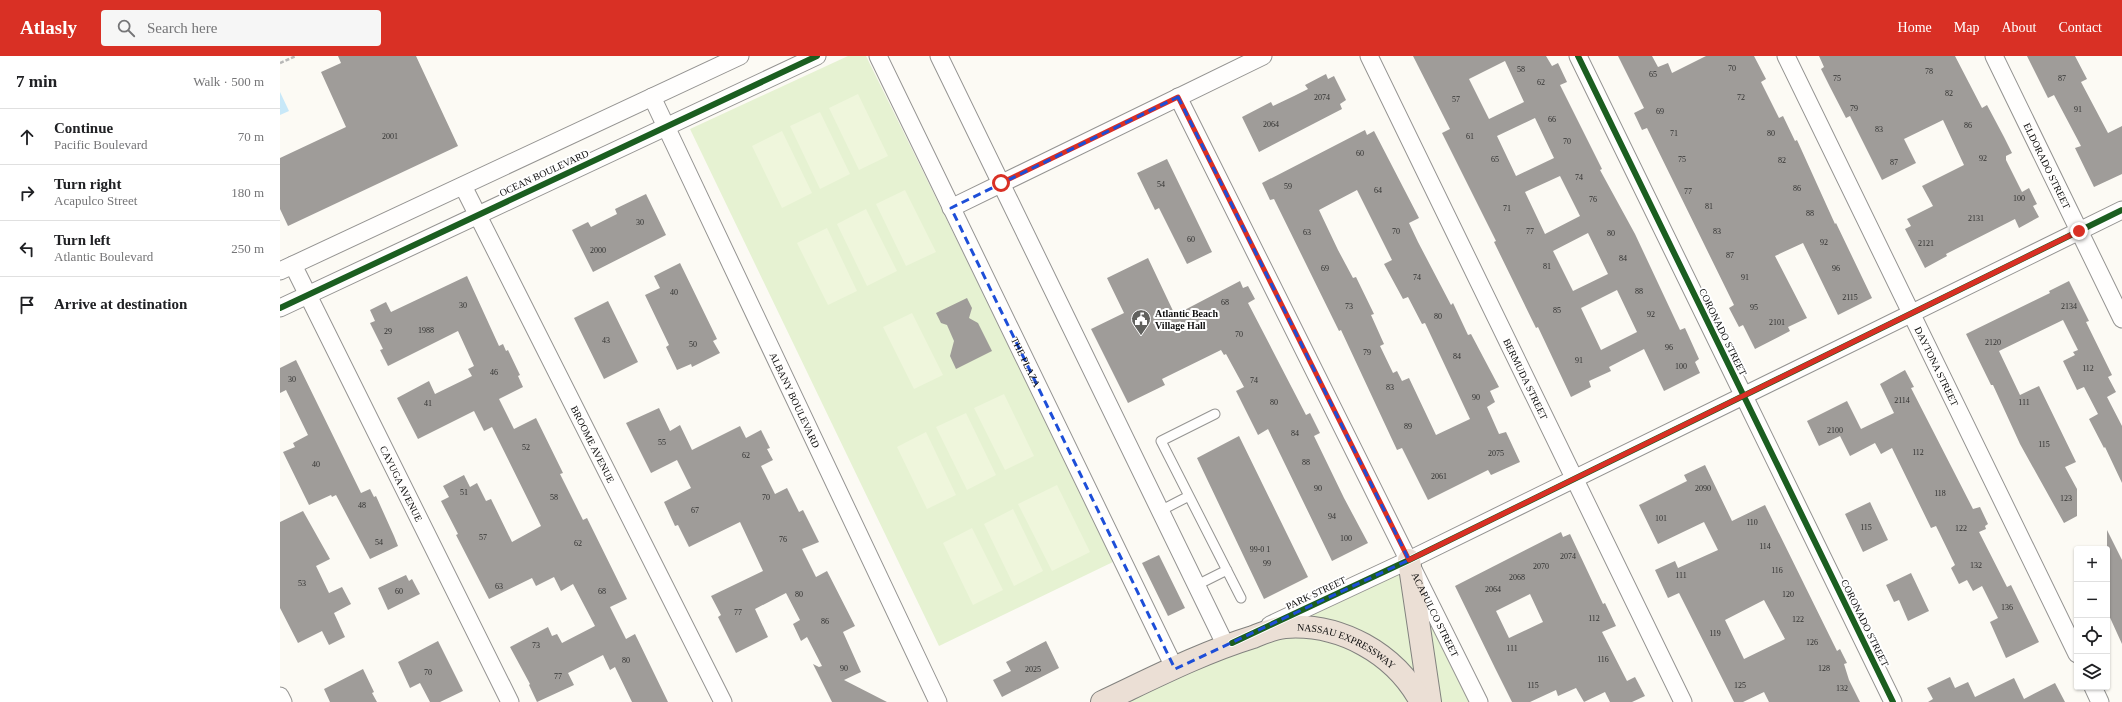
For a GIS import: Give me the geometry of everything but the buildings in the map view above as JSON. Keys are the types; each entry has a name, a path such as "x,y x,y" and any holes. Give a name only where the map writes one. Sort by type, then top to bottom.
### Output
{"highway":[{"path":"1409,560 1430,702"},
{"name":"NASSAU EXPRESSWAY","path":"1229,644 1283,627 1306,627 1348,636 1370,647 1401,673 1421,702"},
{"name":"PARK STREET","path":"1102,702 1229,644"},
{"path":"1134,702 1155,683 1175,668"}],"street":[{"path":"286,268 740,56"},
{"name":"OCEAN BOULEVARD","path":"280,308 817,56"},
{"name":"THE PLAZA","path":"878,56 1175,668"},
{"path":"939,56 1160,510 1197,585 1229,644"},
{"path":"951,208 1263,56"},
{"name":"BERMUDA STREET","path":"1370,56 1683,702"},
{"name":"CORONADO STREET","path":"1578,56 1893,702"},
{"name":"DAYTONA STREET","path":"1786,56 2074,648"},
{"name":"ELDORADO STREET","path":"1994,56 2122,319"},
{"name":"ALBANY BOULEVARD","path":"652,97 938,702"},
{"name":"ACAPULCO STREET","path":"1178,97 1479,702"},
{"name":"BROOME AVENUE","path":"463,186 723,702"},
{"name":"PARK STREET","path":"1229,644 1409,560 2122,210"},
{"name":"CAYUGA AVENUE","path":"286,268 308,295 510,702"},
{"path":"2094,690 2100,702"},
{"path":"280,696 283,702"}],"lane":[{"path":"1215,414 1161,441 1241,598"},
{"path":"1160,510 1189,496"},
{"path":"1197,585 1227,570"}],"path":[{"path":"280,63 296,56"}],"highlighted area":[{"path":"1178,97 1409,560 1175,669 951,208"}],"green space":[{"path":"848,56 866,56 1115,561 939,646 690,129"},
{"path":"858,94 888,156 859,170 829,108"},
{"path":"820,112 850,174 820,189 790,126"},
{"path":"782,131 812,193 782,208 752,146"},
{"path":"905,190 936,252 906,266 876,204"},
{"path":"866,209 897,271 867,286 837,224"},
{"path":"827,228 857,291 828,305 797,243"},
{"path":"912,313 943,375 914,389 883,327"},
{"path":"1004,394 1034,456 1005,470 974,408"},
{"path":"966,413 996,475 967,490 936,427"},
{"path":"926,432 956,495 927,509 897,447"},
{"path":"1057,485 1090,552 1052,571 1018,504"},
{"path":"1013,509 1043,571 1014,586 984,524"},
{"path":"972,528 1003,590 973,605 943,543"},
{"path":"1409,560 1479,702 1108,702"}],"water":[{"path":"280,92 289,111 280,115"}],"cycle path":[{"path":"280,308 817,56"},
{"path":"1578,56 1893,702"},
{"path":"1232,643 1409,560 2122,210"}],"place":[{"name":"Atlantic Beach Village Hall","path":"1141,336"}],"route":[{"path":"1001,183 1178,97 1409,560 2079,231"}]}
